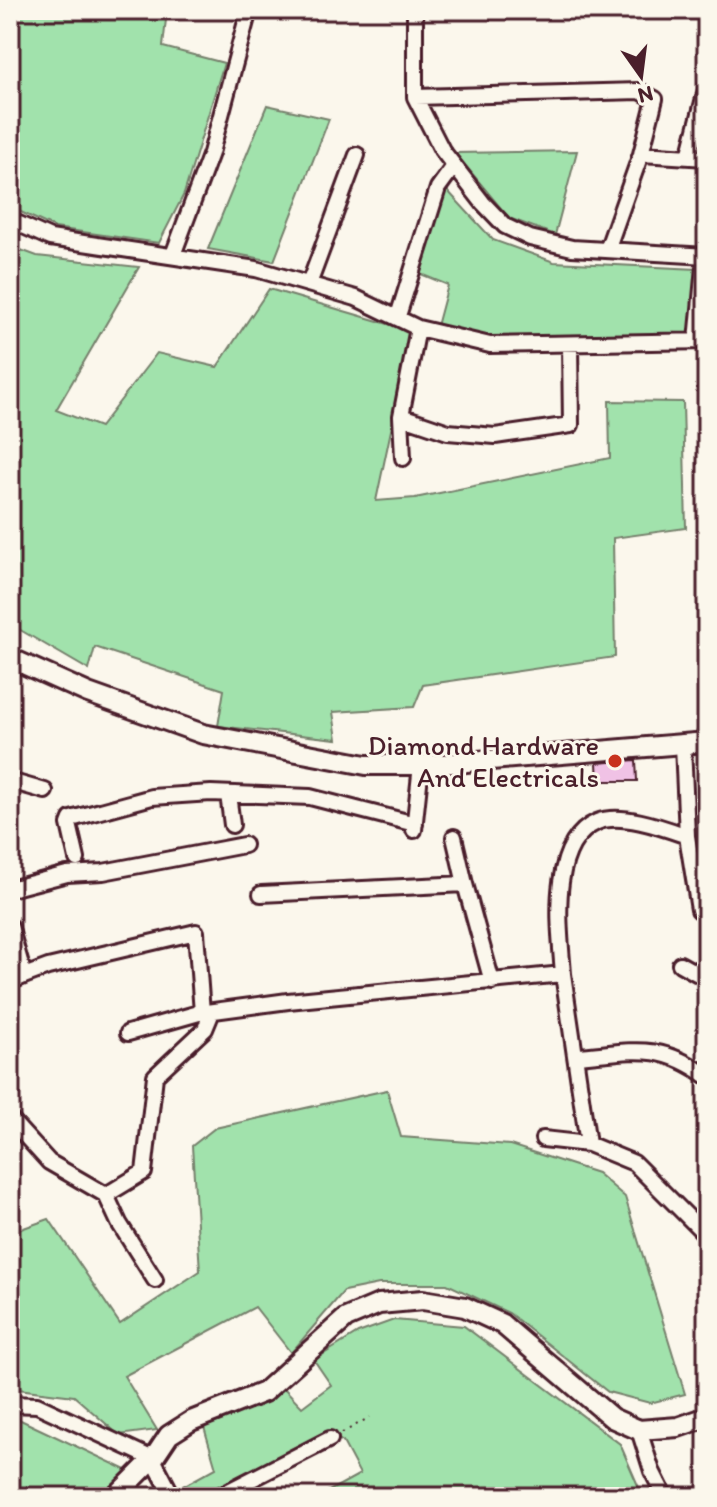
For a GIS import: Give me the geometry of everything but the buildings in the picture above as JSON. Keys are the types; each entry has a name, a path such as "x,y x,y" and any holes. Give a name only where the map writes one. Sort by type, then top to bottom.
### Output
{"street":[{"path":"173,255 211,153 249,10"},
{"path":"10,220 50,238 256,269 356,298 418,328 490,345 702,341 706,256 572,248 530,238 505,226 442,150 415,97 415,10"},
{"path":"689,157 707,86"},
{"path":"415,97 640,91 655,99 641,154 607,250"},
{"path":"641,154 707,158"},
{"path":"309,284 357,155"},
{"path":"398,316 438,188 454,166"},
{"path":"403,458 401,416 418,328"},
{"path":"401,416 448,432 495,436 571,425 570,344"},
{"path":"10,658 88,693 203,734 366,765 421,765 707,742"},
{"path":"683,745 687,836 699,910"},
{"path":"77,859 69,824 71,819 152,797 228,794 330,800 414,827 421,765"},
{"path":"10,781 45,791"},
{"path":"228,794 232,825"},
{"path":"588,1144 563,974 557,904 563,869 578,836 599,821 626,820 656,825 687,836"},
{"path":"454,837 492,982"},
{"path":"10,889 67,874 103,872 244,845"},
{"path":"261,894 465,884"},
{"path":"10,926 17,979 48,967 196,932 207,1012 205,1029 155,1076 144,1172 106,1195"},
{"path":"680,964 707,979"},
{"path":"128,1033 207,1012 288,1001 563,974"},
{"path":"577,1056 657,1051 684,1060 707,1076"},
{"path":"10,1119 49,1162 106,1195 119,1223 155,1280"},
{"path":"543,1139 588,1144 634,1163 707,1236"},
{"path":"115,1497 153,1459 169,1435 191,1421 264,1392 346,1318 379,1304 423,1300 465,1307 502,1324 612,1418 639,1430 705,1421"},
{"path":"10,1404 37,1405 153,1459 173,1497"},
{"path":"639,1430 652,1471 665,1497"},
{"path":"217,1497 330,1439"}],"path":[{"path":"330,1439 370,1417"}],"green space":[{"path":"10,10 167,10 163,47 224,63 184,194 159,243 55,228 10,207"},
{"path":"267,105 329,119 274,261 208,249"},
{"path":"577,151 555,235 509,218 455,153"},
{"path":"446,189 493,240 554,262 697,269 692,334 498,341 437,326 448,285 418,273"},
{"path":"10,246 37,256 139,267 56,410 100,427 157,353 217,367 269,289 412,331 376,501 415,498 610,458 609,401 683,402 686,528 613,538 615,657 423,685 414,707 333,712 337,739 218,726 224,690 95,647 89,670 10,624"},
{"path":"387,1090 401,1137 510,1145 597,1173 625,1197 685,1394 650,1403 608,1392 509,1313 447,1284 379,1284 344,1291 291,1353 255,1307 124,1376 157,1430 119,1435 74,1396 10,1388 10,1222 18,1230 49,1219 120,1324 200,1271 192,1146 215,1128"},
{"path":"394,1320 464,1326 620,1444 643,1497 318,1497 360,1474 343,1442 326,1431 199,1497 184,1497 181,1487 216,1468 204,1427 252,1406 283,1387 302,1407 331,1385 314,1360 358,1333"},
{"path":"10,1415 135,1474 109,1497 10,1497"}],"place":[{"name":"Diamond Hardware And Electricals","path":"615,761"}]}
